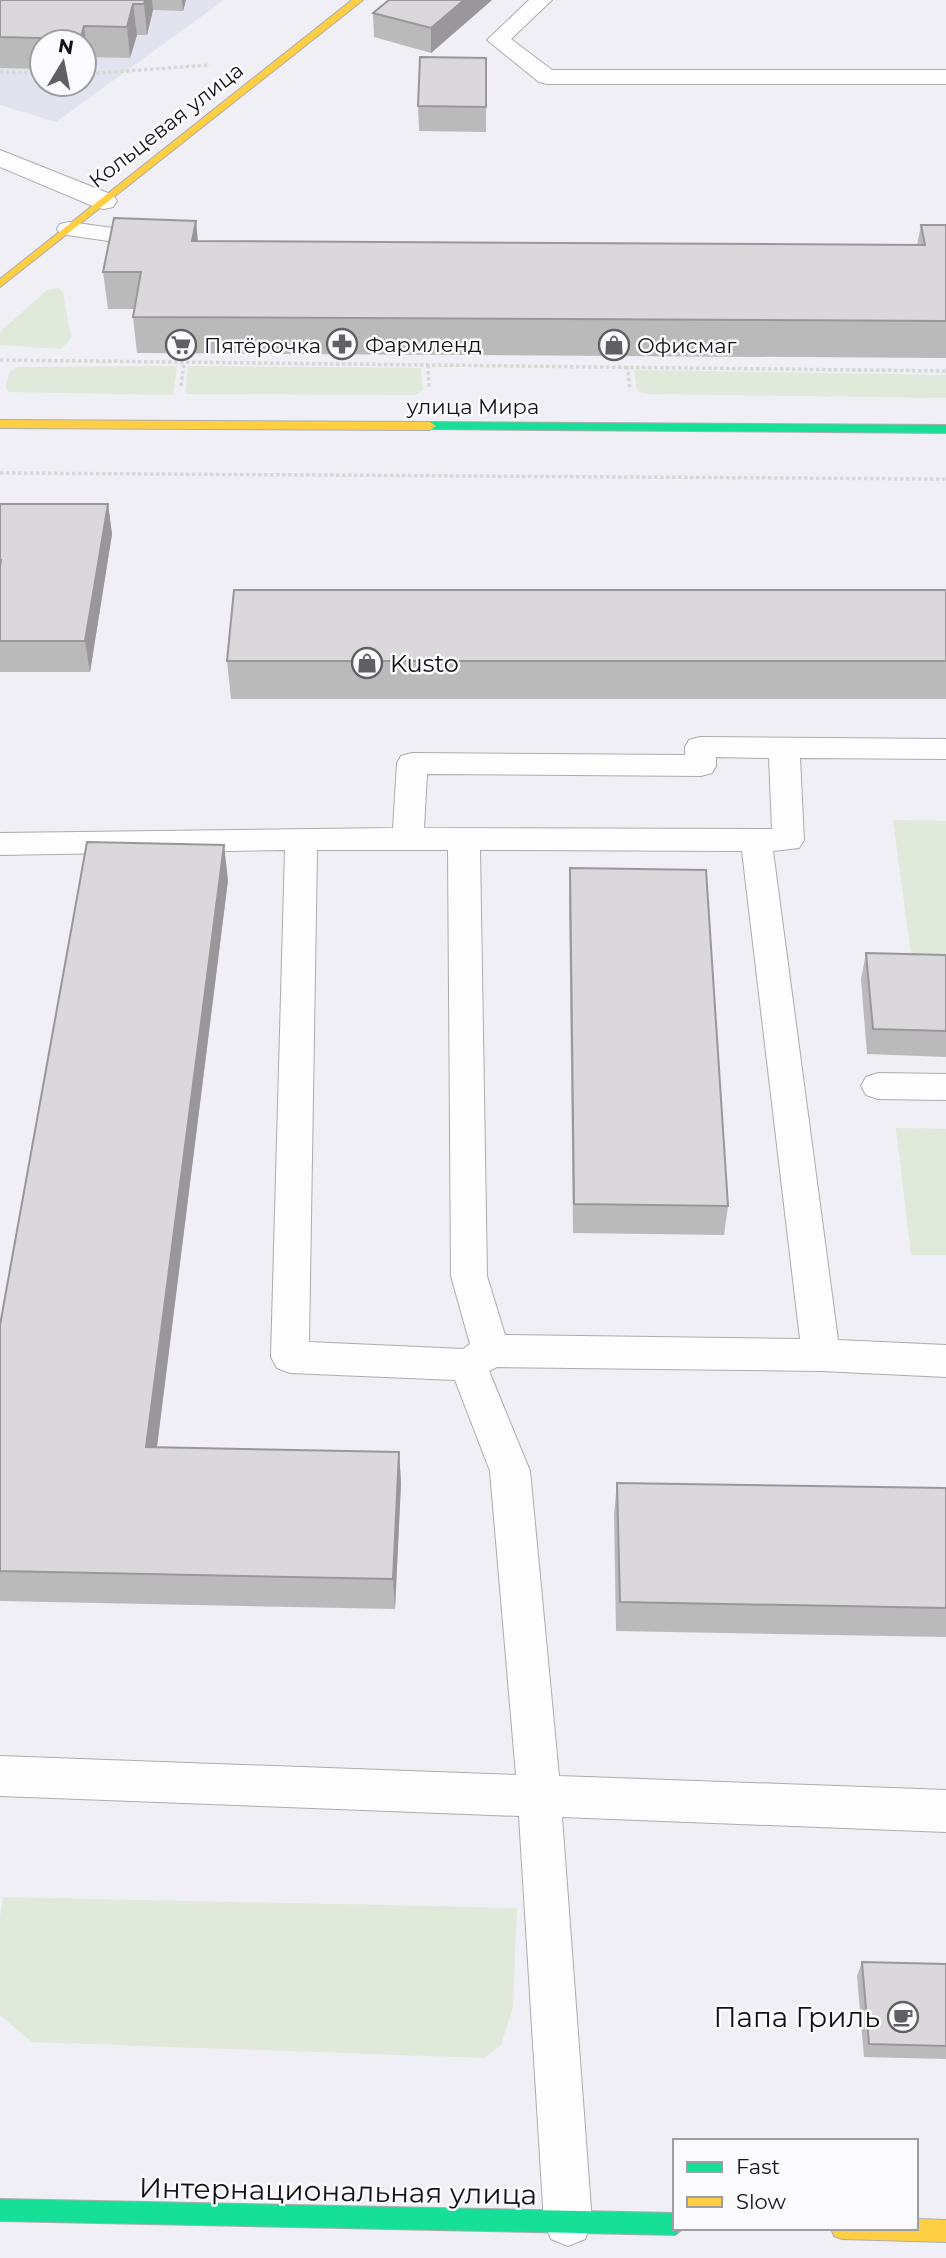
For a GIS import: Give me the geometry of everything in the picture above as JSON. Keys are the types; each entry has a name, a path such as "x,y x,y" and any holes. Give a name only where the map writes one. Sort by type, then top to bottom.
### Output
{"main road":[{"name":"Кольцевая улица","path":"0,284 358,0"},
{"name":"улица Мира","path":"0,424 946,429"},
{"name":"Интернациональная улица","path":"0,2210 673,2224"},
{"path":"911,2230 946,2231"}],"street":[{"path":"0,158 104,201"}],"lane":[{"path":"541,0 498,40 547,77 946,77"},
{"path":"69,229 186,245"},
{"path":"408,840 412,763 701,766 700,747 946,749"},
{"path":"0,845 301,839 788,840 784,748"},
{"path":"301,839 290,1357 821,1355 946,1361"},
{"path":"464,839 469,1276 479,1358 510,1471 539,1797 568,2221"},
{"path":"756,840 821,1355"},
{"path":"878,1086 946,1087"},
{"path":"0,1776 946,1811"}],"path":[{"path":"98,74 285,58"},
{"path":"0,72 28,73"},
{"path":"0,360 946,371"},
{"path":"428,365 429,391"},
{"path":"627,366 630,390"},
{"path":"0,473 946,480"}],"shaded area":[{"path":"0,0 224,0 98,92 98,28 28,28 28,98 89,98 56,122 0,105"}],"green space":[{"path":"58,288 63,292 71,338 61,349 0,345 0,332 47,290"},
{"path":"177,366 173,395 9,392 6,388 9,372 18,367"},
{"path":"188,366 421,368 423,390 415,395 185,394"},
{"path":"634,370 946,375 946,398 647,394 637,391"},
{"path":"893,820 946,821 946,955 911,954"},
{"path":"896,1128 946,1129 946,1255 911,1255"},
{"path":"3,1897 517,1908 513,2007 501,2045 484,2058 32,2042 0,2015 0,1917"}],"building":[{"path":"0,0 145,0 144,4 133,4 127,27 28,28 28,38 0,37"},
{"path":"389,0 464,0 431,28 373,13"},
{"path":"420,57 486,58 486,107 418,106"},
{"path":"114,218 196,221 192,241 925,245 921,225 946,225 946,321 133,317 141,272 103,272"},
{"path":"0,504 108,504 85,641 0,641"},
{"path":"234,590 946,590 946,661 227,661"},
{"path":"87,842 224,845 146,1447 399,1452 393,1579 0,1571 0,1325"},
{"path":"570,868 706,870 728,1206 574,1204"},
{"path":"866,953 946,955 946,1031 873,1029"},
{"path":"617,1483 946,1488 946,1608 620,1602"},
{"name":"Папа Гриль","path":"862,1962 946,1964 946,2046 869,2044"}],"traffic: fast":[{"path":"430,426 946,429"},
{"path":"0,2210 673,2224"}],"traffic: slow":[{"path":"0,284 358,0"},
{"path":"0,424 430,426"},
{"path":"911,2230 946,2231"}],"place":[{"name":"Фармленд","path":"342,344"},
{"name":"Пятёрочка","path":"181,345"},
{"name":"Офисмаг","path":"614,345"},
{"name":"Kusto","path":"367,663"},
{"name":"Папа Гриль","path":"903,2017"}]}
